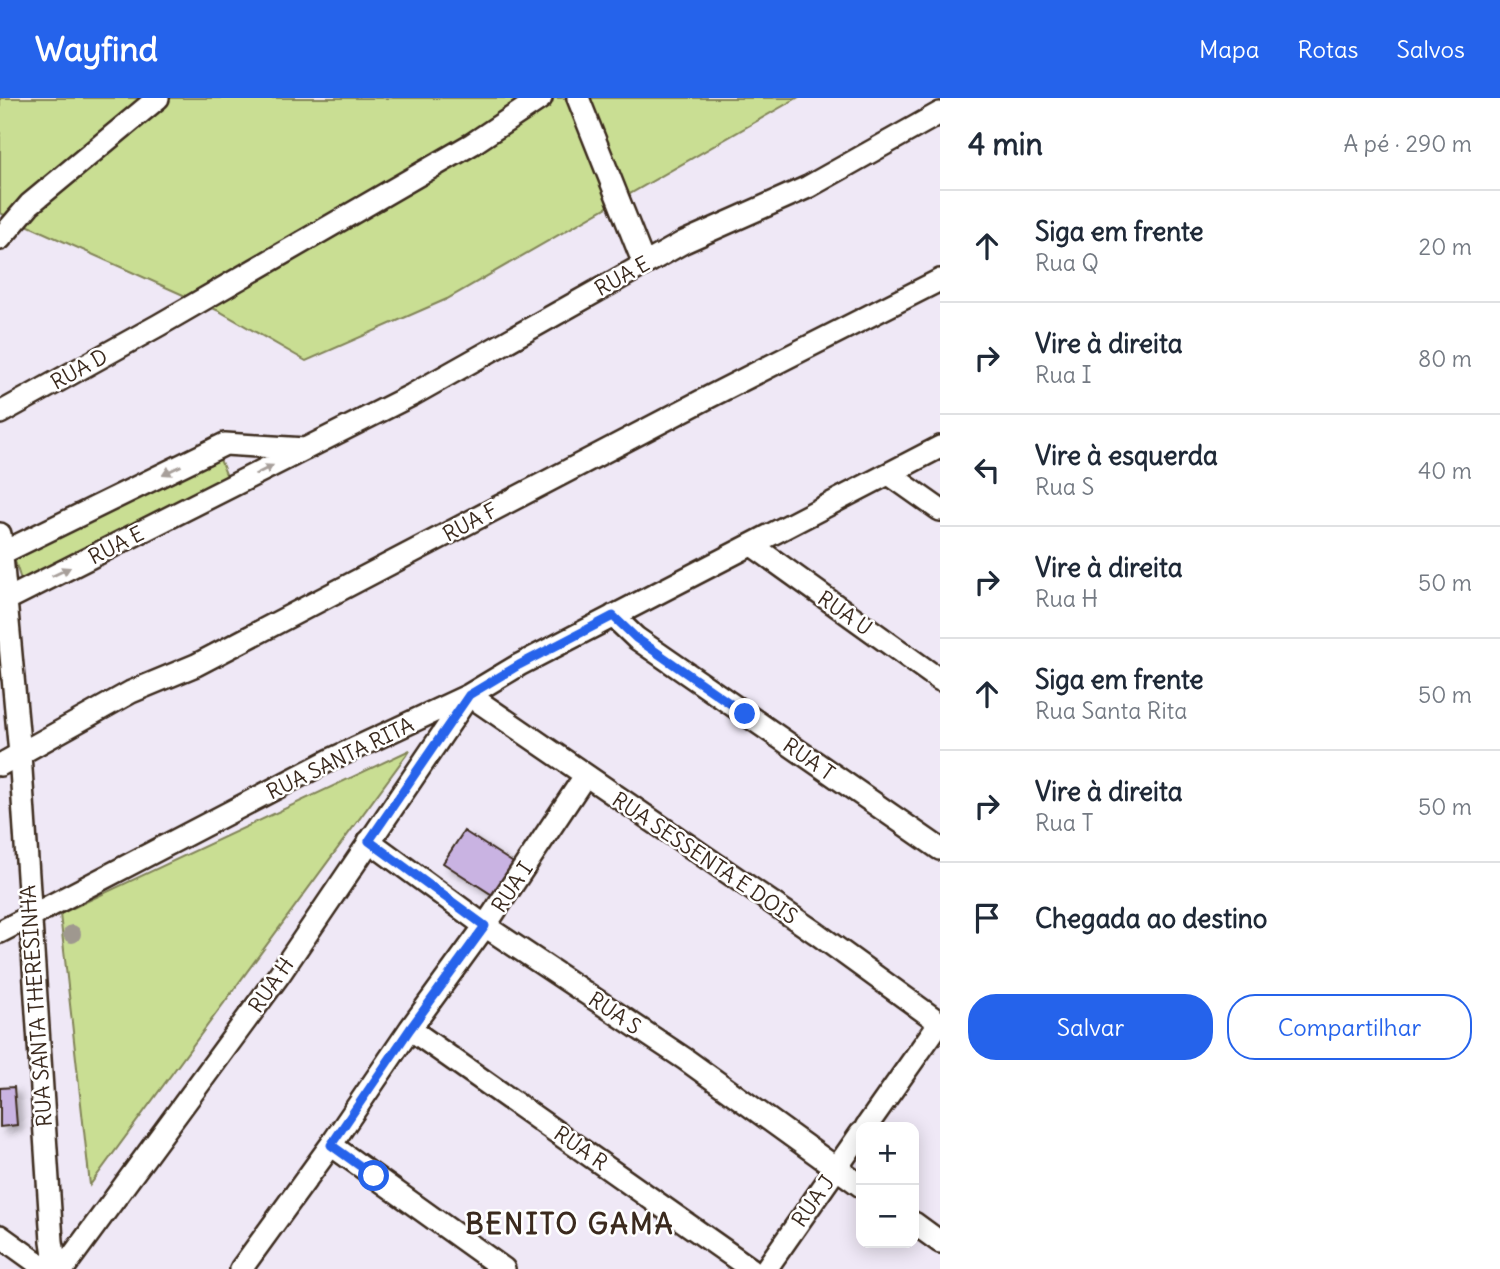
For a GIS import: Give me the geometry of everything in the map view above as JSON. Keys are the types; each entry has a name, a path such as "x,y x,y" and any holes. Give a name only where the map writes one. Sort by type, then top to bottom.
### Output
{"street":[{"path":"0,239 30,204 158,98"},
{"name":"RUA D","path":"0,413 159,325 472,144 541,98"},
{"path":"578,98 644,264"},
{"name":"RUA E","path":"3,601 307,449 456,371 684,242 808,187 940,113"},
{"name":"RUA F","path":"0,765 131,692 196,665 709,397 940,280"},
{"name":"RUA E","path":"1,547 225,444 307,449"},
{"name":"RUA SANTA RITA","path":"0,932 330,760 469,695 519,665 940,447"},
{"path":"889,474 940,510"},
{"name":"RUA U","path":"751,545 940,680"},
{"name":"RUA SANTA THERESINHA","path":"1,547 3,601 20,754 56,1269"},
{"name":"RUA T","path":"613,616 636,638 940,849"},
{"name":"RUA SESSENTA E DOIS","path":"469,695 816,933 940,1022"},
{"name":"RUA H","path":"64,1269 279,975 469,695"},
{"name":"RUA I","path":"251,1265 585,776"},
{"name":"RUA S","path":"369,841 485,926 685,1059 860,1185"},
{"path":"870,1122 940,1022"},
{"name":"RUA R","path":"410,1029 751,1269"},
{"name":"RUA J","path":"766,1269 856,1140"},
{"path":"331,1145 504,1269"},
{"path":"919,1227 940,1242"},
{"path":"0,1236 46,1269"}],"green space":[{"path":"0,98 797,98 447,299 306,361 219,311 0,213"},
{"path":"219,457 228,479 21,580 14,558"},
{"path":"410,750 90,1185 60,914"}],"building":[{"path":"464,831 515,864 494,896 443,863"},
{"path":"14,1087 17,1125 0,1127 0,1088"}],"district":[{"name":"BENITO GAMA","path":"570,1224"}],"route":[{"path":"374,1176 331,1145 410,1029 485,926 369,841 469,695 519,665 613,616 636,638 745,714"}]}
